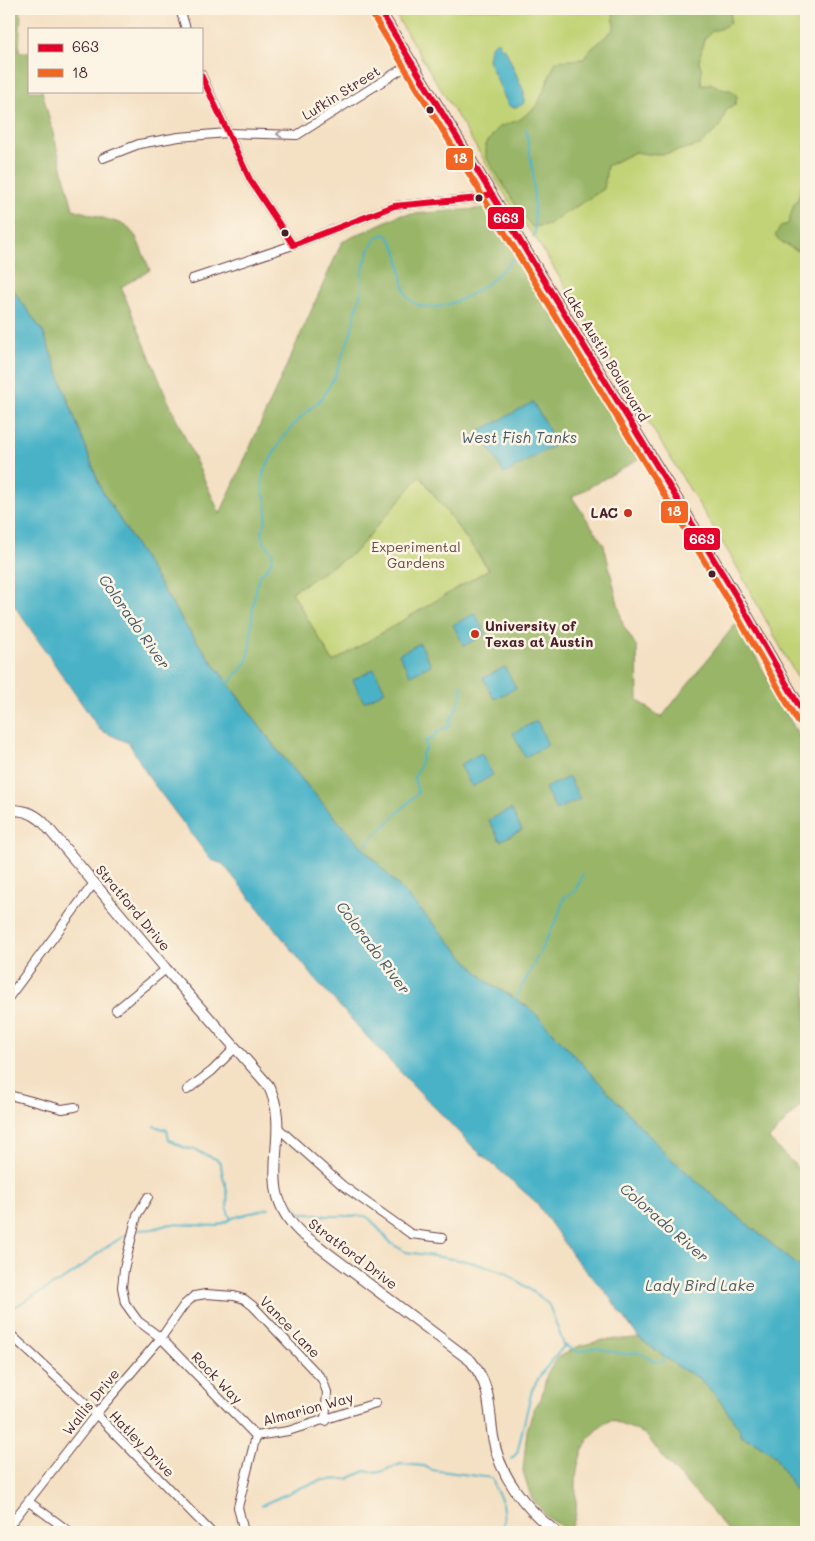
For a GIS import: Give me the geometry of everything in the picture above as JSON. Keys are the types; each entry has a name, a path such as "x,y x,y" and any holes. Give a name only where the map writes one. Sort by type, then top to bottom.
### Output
{"street":[{"path":"180,9 186,28"},
{"name":"Lake Austin Boulevard","path":"379,9 413,62 736,596 806,718"},
{"name":"Lufkin Street","path":"104,158 139,144 179,137 227,133 297,135 413,62"},
{"path":"202,76 250,180 293,245"},
{"path":"192,279 293,245 394,206 479,198 492,194"},
{"name":"Stratford Drive","path":"9,810 20,810 37,816 166,969 268,1085 273,1095 277,1116 274,1182 278,1201 288,1220 301,1233 471,1361 480,1372 488,1391 494,1439 503,1470 533,1512 556,1532"},
{"path":"9,997 94,883"},
{"path":"116,1010 166,969"},
{"path":"187,1090 212,1072 235,1048"},
{"path":"9,1095 62,1109 75,1107"},
{"path":"277,1127 342,1185 411,1234 442,1238"},
{"name":"Rock Way","path":"148,1197 137,1215 124,1269 122,1287 125,1303 138,1321 161,1338 256,1436"},
{"name":"Vance Lane","path":"194,1296 206,1294 234,1296 244,1299 253,1306 322,1379 327,1392 325,1420"},
{"name":"Wallis Drive","path":"9,1526 96,1414 161,1338 184,1305 194,1296"},
{"name":"Hatley Drive","path":"9,1333 96,1414 210,1532"},
{"name":"Almarion Way","path":"244,1532 238,1507 256,1436 288,1431 376,1403"},
{"path":"29,1502 70,1532"}],"green space":[{"name":"University of Texas at Austin","path":"9,9 21,9 19,52 28,52 28,92 42,92 73,209 126,225 136,237 150,270 121,287 166,396 220,514 342,242 399,215 489,208 633,446 639,459 572,497 604,545 623,625 637,647 638,700 661,718 737,622 806,749 806,1100 769,1139 806,1176 806,1272 731,1211 668,1156 531,1009 486,981 329,811 279,752 185,625 101,489 43,332 11,287 9,269","holes":["420,476 489,569 333,662 292,592 355,552"]},
{"path":"392,9 806,9 806,694 732,558 536,239 518,216"},
{"path":"613,9 729,9 731,12 730,23 712,31 704,39 699,62 702,70 702,86 710,83 725,90 731,90 737,96 736,103 732,107 727,108 720,127 700,145 665,154 635,152 607,166 604,189 547,225 532,227 519,210 486,157 486,144 499,127 519,120 537,106 556,61 584,59 588,52 614,29"},
{"path":"806,169 806,248 799,252 775,236 781,226 788,224 794,204 798,199"},
{"name":"Experimental Gardens","path":"420,475 489,570 333,662 291,592 355,552"},
{"path":"639,1338 680,1368 699,1378 718,1398 739,1428 741,1436 755,1442 774,1455 806,1506 806,1532 729,1532 666,1461 645,1434 611,1420 595,1432 580,1457 576,1476 576,1515 572,1525 568,1531 547,1517 531,1497 523,1471 527,1430 534,1408 541,1399 547,1374 558,1357 579,1346 603,1340"}],"water":[{"path":"499,42 501,48 505,49 524,92 524,103 518,106 512,107 508,105 488,60 490,47"},
{"name":"Lady Bird Lake","path":"9,269 11,287 43,332 101,489 185,625 277,750 329,811 486,981 531,1009 668,1156 731,1211 806,1272 806,1506 774,1455 755,1442 741,1436 739,1428 718,1398 699,1378 680,1368 639,1338 605,1291 577,1261 536,1202 474,1148 381,1052 316,980 223,864 211,860 150,779 129,743 100,730 9,598"},
{"name":"West Fish Tanks","path":"533,402 557,444 504,474 480,431"},
{"path":"475,613 486,634 464,646 453,625"},
{"path":"420,643 431,665 410,675 399,654"},
{"path":"505,667 516,688 494,699 483,678"},
{"path":"374,669 385,691 364,702 353,680"},
{"path":"537,721 548,745 525,757 513,733"},
{"path":"481,753 493,775 472,787 460,765"},
{"path":"569,777 580,799 556,810 545,788"},
{"path":"511,809 522,830 500,841 489,820"}],"waterway":[{"path":"526,129 533,172 535,235 533,237"},
{"path":"228,685 247,662 253,605 259,576 272,560 273,553 263,541 262,532 266,520 267,506 262,489 263,476 282,439 296,422 322,398 335,376 351,332 362,288 362,271 370,248 377,237 385,234 390,238 398,257 406,295 415,303 426,307 438,307 464,298 487,284 514,258"},
{"path":"361,849 418,793 414,777 420,766 422,753 426,749 425,741 431,740 436,733 451,725 449,721 459,704 462,695 462,685"},
{"path":"515,1000 557,919 564,898 576,890 583,874"},
{"path":"154,1126 167,1130 169,1140 185,1148 197,1150 221,1163 227,1191 227,1208 231,1219"},
{"path":"294,1205 300,1213 328,1216 365,1216 370,1219 392,1244 406,1252 466,1261 505,1272 549,1305 564,1345 578,1352 595,1348 624,1354 638,1352 656,1362 662,1362 666,1356"},
{"path":"139,1230 153,1229 170,1224 217,1226 235,1217 269,1208"},
{"path":"9,1310 74,1273 102,1250 127,1234"},
{"path":"511,1459 517,1453 532,1390 541,1374 564,1346"},
{"path":"262,1505 323,1480 348,1479 365,1471 377,1473 401,1464 424,1466 432,1470 492,1478 502,1501 504,1522 501,1532"}],"transit line":[{"name":"663","path":"379,9 736,596 806,718"},
{"name":"18","path":"372,14 728,600 798,722"},
{"name":"663","path":"202,77 250,180 293,245 394,206 479,198 492,194"}],"place":[{"name":"LAC","path":"628,513"},
{"name":"University of Texas at Austin","path":"475,634"}],"water label":[{"name":"Colorado River","path":"134,622"},
{"name":"Colorado River","path":"373,948"},
{"name":"Colorado River","path":"664,1223"}]}
